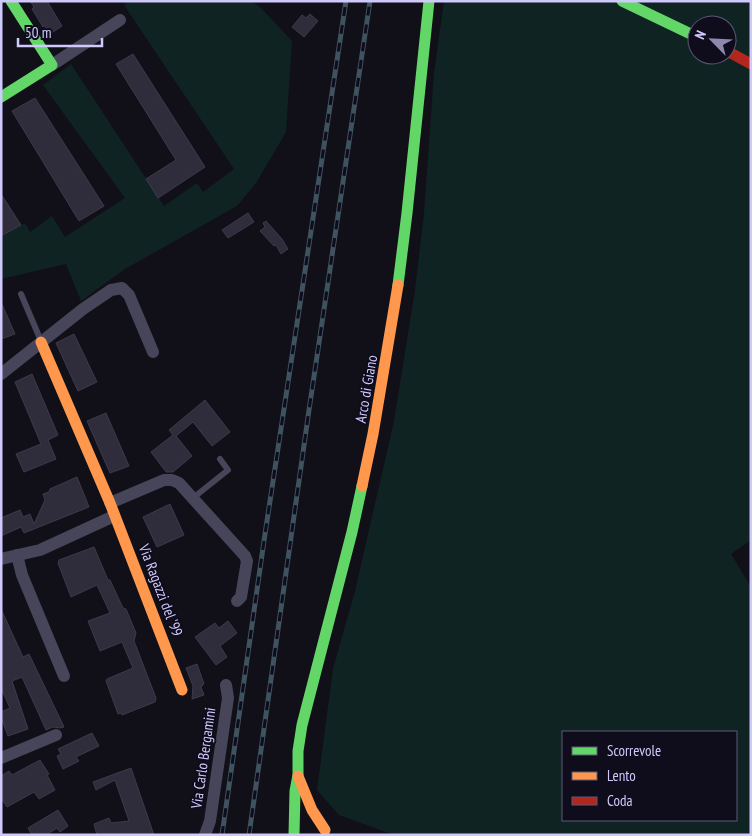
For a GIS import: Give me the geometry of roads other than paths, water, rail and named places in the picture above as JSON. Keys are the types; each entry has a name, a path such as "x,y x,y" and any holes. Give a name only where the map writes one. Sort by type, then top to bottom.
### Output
{"main road":[{"path":"1,97 52,65 11,1"},
{"name":"Arco di Giano","path":"294,835 295,791 302,725 352,532 373,434 394,314 407,213 429,1"},
{"path":"622,1 687,32"},
{"path":"737,56 751,64"},
{"name":"Via Ragazzi del '99","path":"41,342 110,503 182,690"},
{"name":"Arco di Giano","path":"298,775 312,810 325,830"},
{"path":"310,832 325,830 338,834"}],"street":[{"path":"52,65 120,20"},
{"path":"1,374 111,290 122,288 128,295 153,352"},
{"path":"110,503 164,480 172,480 179,483 245,556 247,561 241,597 237,601"},
{"path":"1,559 40,550 114,516"},
{"path":"16,556 64,676"},
{"name":"Via Carlo Bergamini","path":"205,835 210,821 228,698 226,685"},
{"path":"1,758 56,735"}],"lane":[{"name":"Via Ragazzi del '99","path":"21,294 41,342"},
{"path":"193,498 228,470 220,459"}],"railway":[{"path":"222,835 265,534 346,1"},
{"path":"249,835 309,410 370,1"}]}
